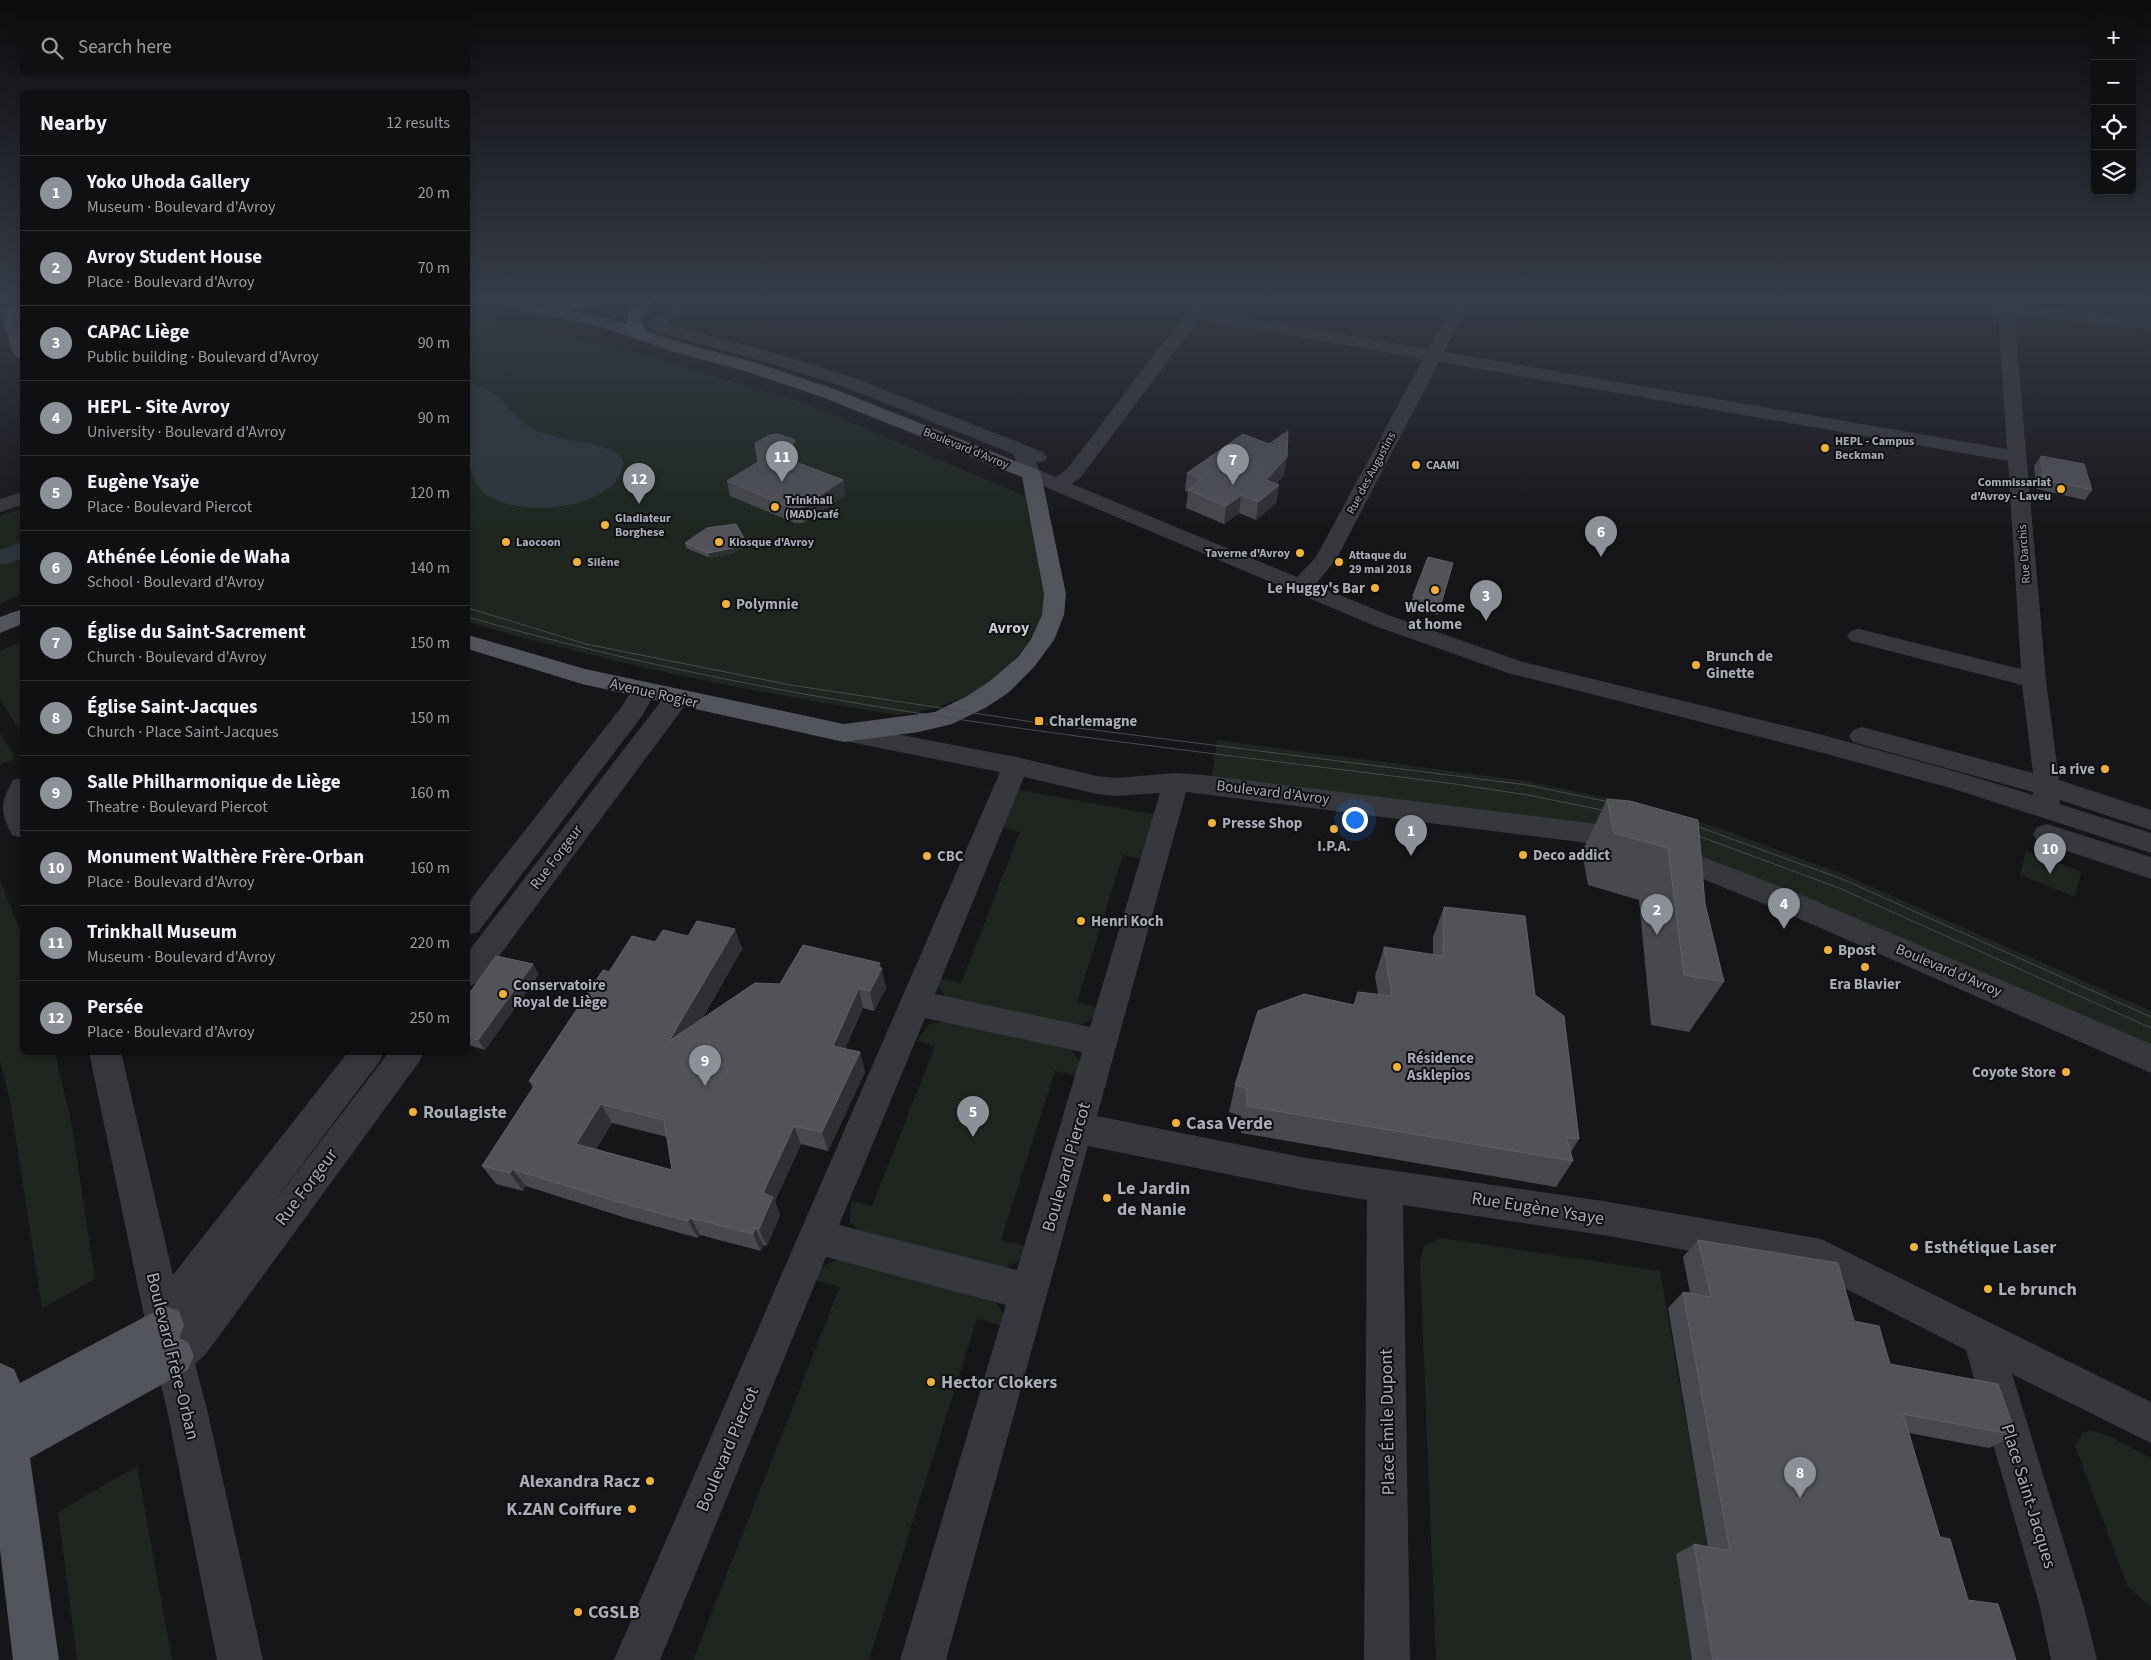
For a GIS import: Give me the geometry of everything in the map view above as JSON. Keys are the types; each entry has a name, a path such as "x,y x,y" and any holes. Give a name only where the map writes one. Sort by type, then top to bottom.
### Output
{"main road":[{"name":"Boulevard d'Avroy","path":"782,377 828,393 1031,474 1055,594 1053,615 1042,640 1026,662 999,688 951,715 919,724 844,733"},
{"path":"0,626 20,617"},
{"name":"Avenue Rogier","path":"470,643 582,676 644,691 844,733"},
{"path":"36,1660 5,1414 169,1340"}],"street":[{"name":"Boulevard d'Avroy","path":"834,377 1021,450 1240,546 1252,567"},
{"path":"1058,485 1074,473 1147,377"},
{"name":"Rue des Augustins","path":"1300,588 1326,558 1422,377"},
{"path":"1567,377 2017,457"},
{"name":"Rue Darchis","path":"2011,377 2034,680 2047,809"},
{"name":"Boulevard d'Avroy","path":"1021,450 1031,474 1300,588 1383,621 1470,652 1540,675 1823,744 2047,809 2151,842"},
{"path":"0,506 20,499"},
{"path":"1859,636 2034,680"},
{"name":"Rue Forgeur","path":"470,921 614,735 644,691"},
{"name":"Rue Forgeur","path":"470,971 677,698"},
{"path":"614,735 624,730 639,730 644,735 644,740"},
{"name":"Boulevard d'Avroy","path":"844,733 1016,766 1097,785 1116,787 1176,782 1231,787 1615,836 1668,854 1787,901 2096,1032 2151,1058"},
{"name":"Boulevard Piercot","path":"637,1660 1016,766"},
{"name":"Boulevard Piercot","path":"923,1660 1176,782"},
{"name":"Boulevard d'Avroy","path":"2047,809 2151,820"},
{"name":"Boulevard d'Avroy","path":"2047,809 2151,868"},
{"path":"915,1003 1102,1043"},
{"name":"Boulevard Frère-Orban","path":"106,1055 240,1660"},
{"name":"Rue Forgeur","path":"366,1055 175,1303 169,1340 191,1342 406,1055"},
{"name":"Rue Eugène Ysaye","path":"1077,1128 1306,1174 1385,1184 1602,1218 1820,1257 1982,1339"},
{"name":"Place Émile Dupont","path":"1385,1184 1387,1660"},
{"path":"816,1237 1030,1292"},
{"path":"223,1240 258,1250"},
{"path":"1982,1339 2151,1423"},
{"name":"Place Saint-Jacques","path":"1982,1339 2062,1607 2075,1660"}],"shaded area":[{"path":"470,377 719,377 805,403 1025,496 1046,592 1043,610 1034,632 1023,650 993,679 957,700 918,712 897,715 681,676 470,623"},
{"path":"470,384 493,393 523,423 534,429 543,433 603,447 619,456 623,462 617,479 602,493 581,502 556,507 530,507 506,503 487,495 475,482 471,471"},
{"path":"20,509 20,595 0,604 0,516"},
{"path":"20,543 20,560 2,565 0,563 0,550"},
{"path":"20,642 20,730 0,700 0,651"},
{"path":"0,734 16,758 0,765"},
{"path":"1217,740 1527,781 1659,809 1719,828 1843,874 2151,1011 2151,1055 1669,851 1211,782"},
{"path":"1015,789 1157,815 1144,859 1123,855 1077,1002 1100,1008 1091,1019 1082,1024 1078,1025 946,997 937,985 938,978 961,983 1020,832 1000,827"},
{"path":"2026,851 2081,872 2075,897 2020,875"},
{"path":"0,880 20,931 20,1055 55,1055 72,1126 95,1279 42,1308 10,1101 0,1061"},
{"path":"946,1020 1070,1049 1082,1063 1079,1076 1055,1071 1001,1240 1029,1247 1018,1261 1002,1268 861,1232 850,1222 851,1201 872,1206 935,1046 917,1041 928,1025"},
{"path":"1441,1238 1660,1271 1711,1562 1692,1660 1436,1660 1420,1261 1424,1246"},
{"path":"841,1260 992,1299 1002,1311 1005,1326 977,1319 869,1660 693,1660 840,1287 813,1280 824,1266"},
{"path":"2091,1430 2109,1436 2151,1458 2151,1607 2128,1587 2075,1446 2082,1433"},
{"path":"137,1466 172,1660 77,1660 58,1512"}],"building":[{"path":"1288,431 1287,457 1266,480 1279,485 1258,502 1241,495 1226,506 1188,490 1202,479 1187,473 1243,434 1269,444"},
{"path":"778,434 795,440 785,458 843,480 801,508 792,508 727,481 758,462 755,443 770,435"},
{"path":"2041,456 2084,464 2092,490 2043,479"},
{"name":"Kiosque d'Avroy","path":"736,524 745,540 733,548 708,553 685,543 707,528"},
{"name":"Welcome at home","path":"1428,557 1453,563 1441,604 1413,596"},
{"path":"1607,799 1630,801 1698,820 1705,904 1724,982 1684,975 1668,848 1614,833"},
{"name":"Résidence Asklepios","path":"1444,907 1525,916 1535,995 1564,1016 1579,1139 1566,1137 1573,1161 1247,1106 1247,1089 1235,1085 1258,1011 1304,994 1354,1005 1358,992 1392,996 1384,947 1443,956"},
{"path":"697,921 735,929 669,1041 755,983 780,984 803,945 880,963 878,968 882,968 870,991 859,988 833,1046 860,1052 822,1132 794,1126 763,1193 773,1197 759,1229 755,1228 753,1234 691,1218 688,1221 615,1201 512,1169 510,1173 482,1166 536,1083 529,1081 603,970 609,972 632,936 655,942 663,930 688,936","holes":["601,1104 664,1120 672,1170 576,1144"]},
{"path":"496,956 533,964 478,1040 470,1038 470,992"},
{"path":"1698,1240 1838,1263 1854,1321 1879,1326 1890,1364 1998,1384 2016,1435 1903,1414 1940,1537 1950,1539 1968,1600 1998,1604 2016,1660 1713,1660 1694,1544 1730,1551 1683,1292 1711,1297"}],"tram line":[{"path":"470,609 586,644 791,685 1039,723 1527,785 1619,804"},
{"path":"470,618 589,649 712,676 835,699 1082,737 1455,784 1528,795 1617,813"},
{"path":"1685,822 1842,879 2151,1017"},
{"path":"1685,831 1839,888 2151,1028"}],"place":[{"name":"HEPL - Campus Beckman","path":"1825,448"},
{"name":"CAAMI","path":"1416,465"},
{"name":"Trinkhall Museum","path":"782,482"},
{"name":"Église du Saint-Sacrement","path":"1233,485"},
{"name":"Commissariat d'Avroy - Laveu","path":"2061,489"},
{"name":"Persée","path":"639,504"},
{"name":"Trinkhall (MAD)café","path":"775,507"},
{"name":"Gladiateur Borghese","path":"605,525"},
{"name":"Laocoon","path":"506,542"},
{"name":"Kiosque d'Avroy","path":"719,542"},
{"name":"Taverne d'Avroy","path":"1300,553"},
{"name":"Athénée Léonie de Waha","path":"1601,557"},
{"name":"Silène","path":"577,562"},
{"name":"Attaque du 29 mai 2018","path":"1339,562"},
{"name":"Le Huggy's Bar","path":"1375,588"},
{"name":"Welcome at home","path":"1435,590"},
{"name":"Polymnie","path":"726,604"},
{"name":"CAPAC Liège","path":"1486,621"},
{"name":"Brunch de Ginette","path":"1696,665"},
{"name":"Charlemagne","path":"1039,721"},
{"name":"La rive","path":"2105,769"},
{"name":"Presse Shop","path":"1212,823"},
{"name":"I.P.A.","path":"1334,829"},
{"name":"Deco addict","path":"1523,855"},
{"name":"CBC","path":"927,856"},
{"name":"Yoko Uhoda Gallery","path":"1411,856"},
{"name":"Monument Walthère Frère-Orban","path":"2050,874"},
{"name":"Henri Koch","path":"1081,921"},
{"name":"HEPL - Site Avroy","path":"1784,929"},
{"name":"Avroy Student House","path":"1657,935"},
{"name":"Bpost","path":"1828,950"},
{"name":"Era Blavier","path":"1865,967"},
{"name":"Conservatoire Royal de Liège","path":"503,994"},
{"name":"Résidence Asklepios","path":"1397,1067"},
{"name":"Coyote Store","path":"2066,1072"},
{"name":"Salle Philharmonique de Liège","path":"705,1086"},
{"name":"Roulagiste","path":"413,1112"},
{"name":"Casa Verde","path":"1176,1123"},
{"name":"Eugène Ysaÿe","path":"973,1137"},
{"name":"Le Jardin de Nanie","path":"1107,1198"},
{"name":"Esthétique Laser","path":"1914,1247"},
{"name":"Le brunch","path":"1988,1289"},
{"name":"Hector Clokers","path":"931,1382"},
{"name":"Alexandra Racz","path":"650,1481"},
{"name":"Église Saint-Jacques","path":"1800,1498"},
{"name":"K.ZAN Coiffure","path":"632,1509"},
{"name":"CGSLB","path":"578,1612"}],"district":[{"name":"Avroy","path":"1009,627"}]}
